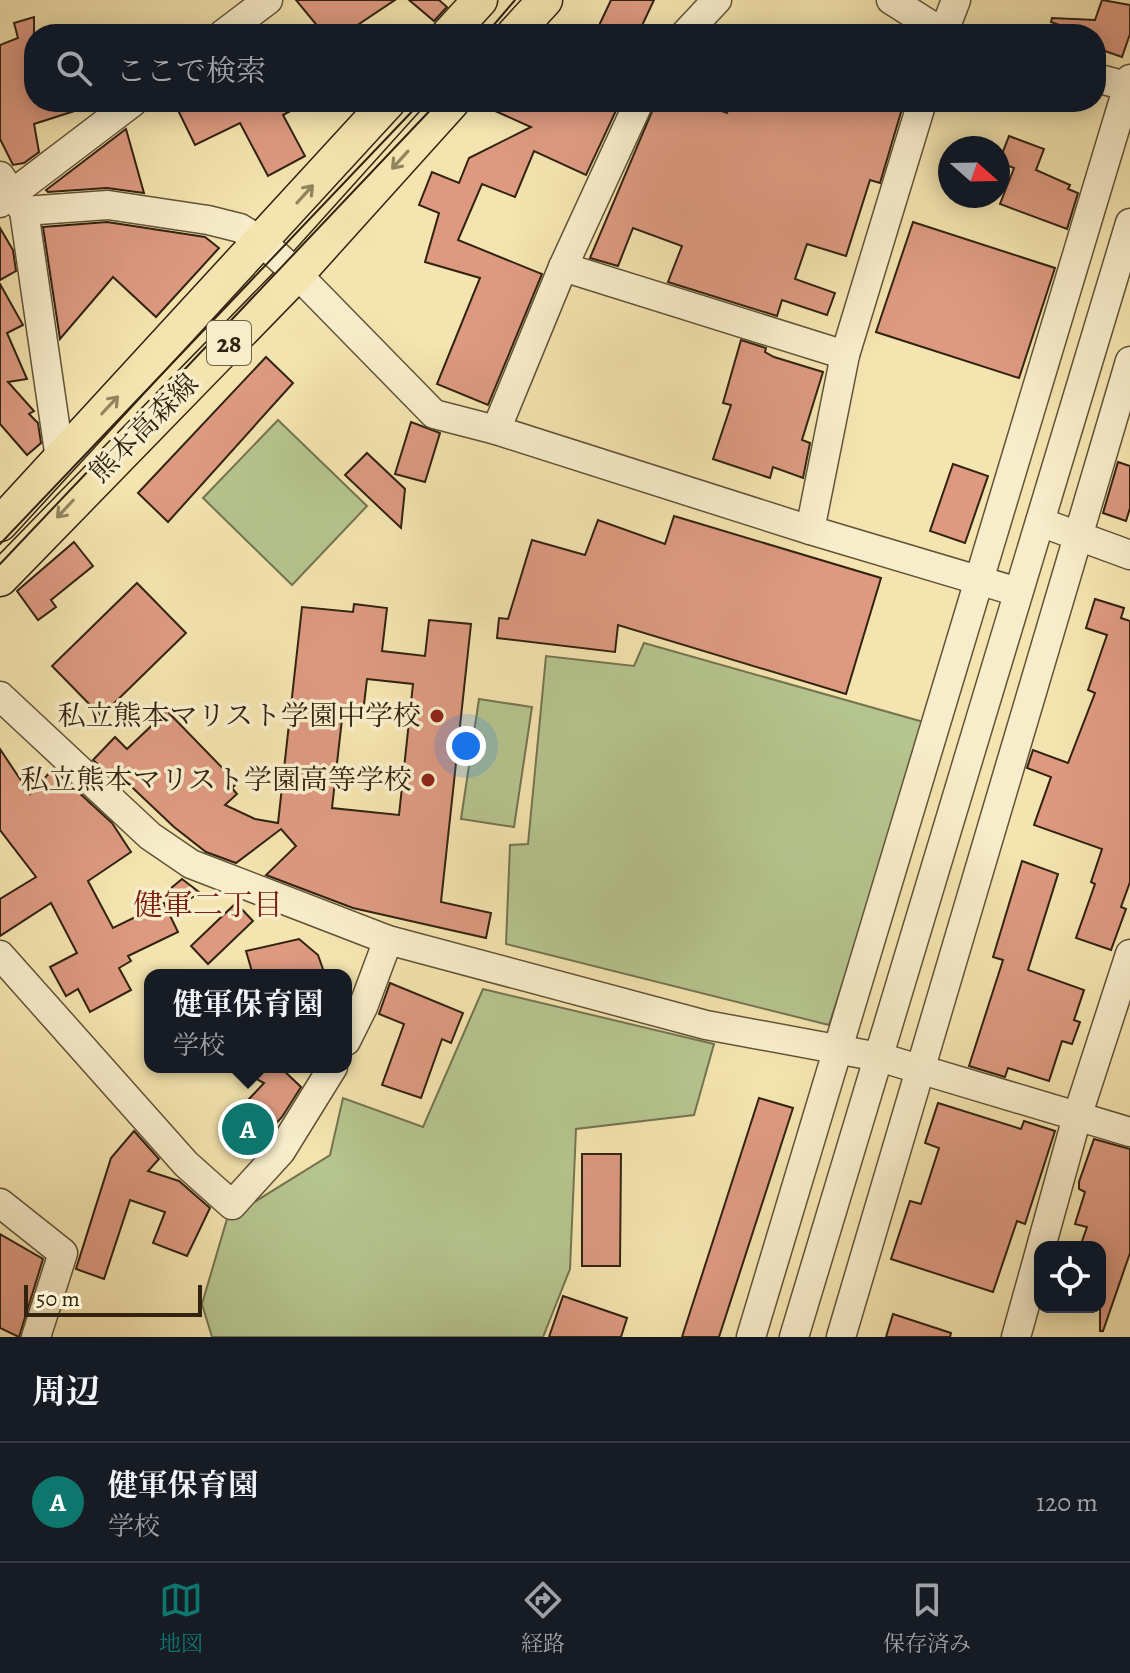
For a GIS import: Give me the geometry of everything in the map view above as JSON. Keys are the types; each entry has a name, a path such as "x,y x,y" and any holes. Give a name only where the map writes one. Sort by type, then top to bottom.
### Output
{"main road":[{"path":"458,24 480,0"},
{"path":"523,24 545,0"},
{"name":"熊本高森線","path":"0,524 379,112"},
{"name":"熊本高森線","path":"0,579 297,274 443,112"}],"street":[{"path":"236,24 268,0"},
{"path":"694,24 717,0"},
{"path":"891,0 928,24"},
{"path":"948,24 956,0"},
{"path":"751,1337 1129,84 1106,80"},
{"path":"9,196 120,112"},
{"path":"496,430 563,267 634,112"},
{"path":"810,530 845,355 919,112"},
{"path":"9,196 108,205 240,228 262,242 297,274 434,414 496,430 810,530 1018,592"},
{"path":"9,196 60,459"},
{"path":"794,1337 1130,223"},
{"path":"563,267 845,355"},
{"path":"841,1337 1130,361"},
{"path":"1040,522 1130,555"},
{"path":"0,696 150,836 191,864 388,940 706,1025 879,1057 1130,1132"},
{"path":"352,1029 388,940"},
{"path":"1042,1241 1077,1117 1130,954"},
{"path":"0,955 186,1164 232,1205 281,1151 329,1073"},
{"path":"0,1203 63,1253 36,1337"},
{"path":"1016,1337 1034,1271"}],"green space":[{"path":"278,420 367,506 292,585 203,498"},
{"path":"644,643 927,723 829,1025 506,944 510,845 528,844 546,656 634,666"},
{"path":"479,699 532,707 514,827 461,819"},
{"path":"483,989 714,1044 694,1115 576,1129 570,1269 543,1337 212,1337 202,1304 227,1219 330,1155 343,1098 423,1127"}],"building":[{"path":"296,0 395,0 359,24 316,24"},
{"path":"409,0 439,0 447,7 434,21"},
{"path":"611,0 654,0 643,24 600,24"},
{"path":"1102,0 1130,5 1130,34 1122,57 1106,51 1106,24 1051,22 1052,18 1095,20"},
{"path":"34,17 34,24 24,24 24,112 71,112 34,124 39,152 24,163 13,165 0,139 0,45 18,38 14,23"},
{"path":"179,112 289,112 283,115 305,156 268,176 240,123 195,145"},
{"path":"497,112 615,112 586,175 534,151 515,197 482,184 458,240 542,274 488,405 437,384 480,278 425,262 439,213 419,205 432,172 459,183 469,158 531,127"},
{"path":"652,112 901,112 880,183 870,180 846,256 807,244 795,279 835,293 827,315 782,300 777,316 668,282 682,246 633,228 618,266 590,258"},
{"path":"126,129 144,193 107,188 46,190"},
{"path":"1010,136 1044,149 1036,170 1070,185 1068,189 1078,193 1067,229 1010,208 1010,178 1014,168 1010,166"},
{"path":"107,222 205,237 219,248 156,317 113,277 60,339 43,227"},
{"path":"913,222 1055,268 1019,378 876,332"},
{"path":"0,228 13,250 16,271 0,280"},
{"path":"0,284 23,325 7,333 27,379 8,382 34,411 29,414 38,423 41,443 27,455 0,424"},
{"path":"741,340 766,348 765,352 774,357 823,372 802,440 810,443 803,478 773,467 770,478 713,459 731,405 723,403"},
{"path":"266,357 293,383 168,522 138,493"},
{"path":"411,422 440,433 425,482 395,474"},
{"path":"367,453 405,489 401,528 345,475"},
{"path":"1118,462 1130,466 1130,508 1126,521 1103,513"},
{"path":"953,464 988,476 965,543 930,531"},
{"path":"674,516 881,578 846,694 618,625 615,652 497,638 499,618 508,619 532,540 585,555 598,520 665,544"},
{"path":"74,542 93,566 51,600 56,607 38,620 17,591"},
{"path":"137,583 186,633 101,716 52,666"},
{"path":"1095,599 1124,608 1121,618 1130,621 1130,882 1121,907 1126,909 1111,950 1076,938 1095,884 1091,882 1102,849 1034,825 1051,777 1027,768 1033,750 1068,763 1095,693 1088,690 1107,635 1086,628"},
{"path":"354,604 387,608 382,651 425,656 429,620 471,624 441,902 491,913 486,938 353,908 266,875 296,846 281,829 236,863 206,852 174,827 117,773 113,778 93,760 115,737 127,749 167,711 237,783 232,788 237,794 225,805 255,819 278,823 302,607 353,612","holes":["367,679 413,684 399,815 332,808 343,710 363,713"]},
{"path":"0,749 30,794 53,769 112,823 131,852 88,881 113,928 164,903 178,932 128,956 131,961 119,968 131,990 90,1012 78,989 66,996 50,967 77,953 51,903 0,936 0,899 36,877 0,830"},
{"path":"1022,861 1058,874 1028,970 1084,990 1074,1020 1080,1022 1072,1044 1062,1041 1049,1081 1008,1068 1005,1077 969,1066 1003,960 993,957"},
{"path":"182,879 199,892 176,910 164,894"},
{"path":"236,903 253,921 208,964 191,946"},
{"path":"299,939 318,955 323,969 251,969 246,951"},
{"path":"390,983 463,1013 451,1043 442,1039 421,1098 382,1085 404,1024 379,1014"},
{"path":"245,1073 286,1073 301,1087 282,1117 248,1154 221,1129 264,1083"},
{"path":"759,1098 793,1108 719,1337 682,1337"},
{"path":"938,1103 1021,1129 1024,1121 1055,1131 1025,1224 1017,1221 993,1292 891,1259 910,1201 921,1204 939,1148 925,1143"},
{"path":"134,1131 159,1159 148,1171 179,1181 210,1208 187,1256 153,1243 165,1212 130,1200 104,1279 76,1269 111,1158"},
{"path":"1094,1139 1130,1149 1130,1253 1103,1331 1100,1331 1100,1313 1106,1313 1106,1241 1082,1241 1087,1227 1075,1224 1085,1192 1079,1189"},
{"path":"582,1154 621,1154 620,1266 582,1266"},
{"path":"0,1234 43,1259 19,1337 0,1328"},
{"path":"563,1296 627,1318 621,1337 549,1337"},
{"path":"893,1314 951,1333 950,1337 886,1337"}],"tram line":[{"path":"495,24 515,0"},
{"path":"0,544 411,112"},
{"path":"0,564 429,112"}],"place":[{"name":"私立熊本マリスト学園中学校","path":"437,716"},
{"name":"私立熊本マリスト学園高等学校","path":"428,780"},
{"name":"健軍保育園","path":"248,1129"}],"district":[{"name":"健軍二丁目","path":"208,905"}]}
